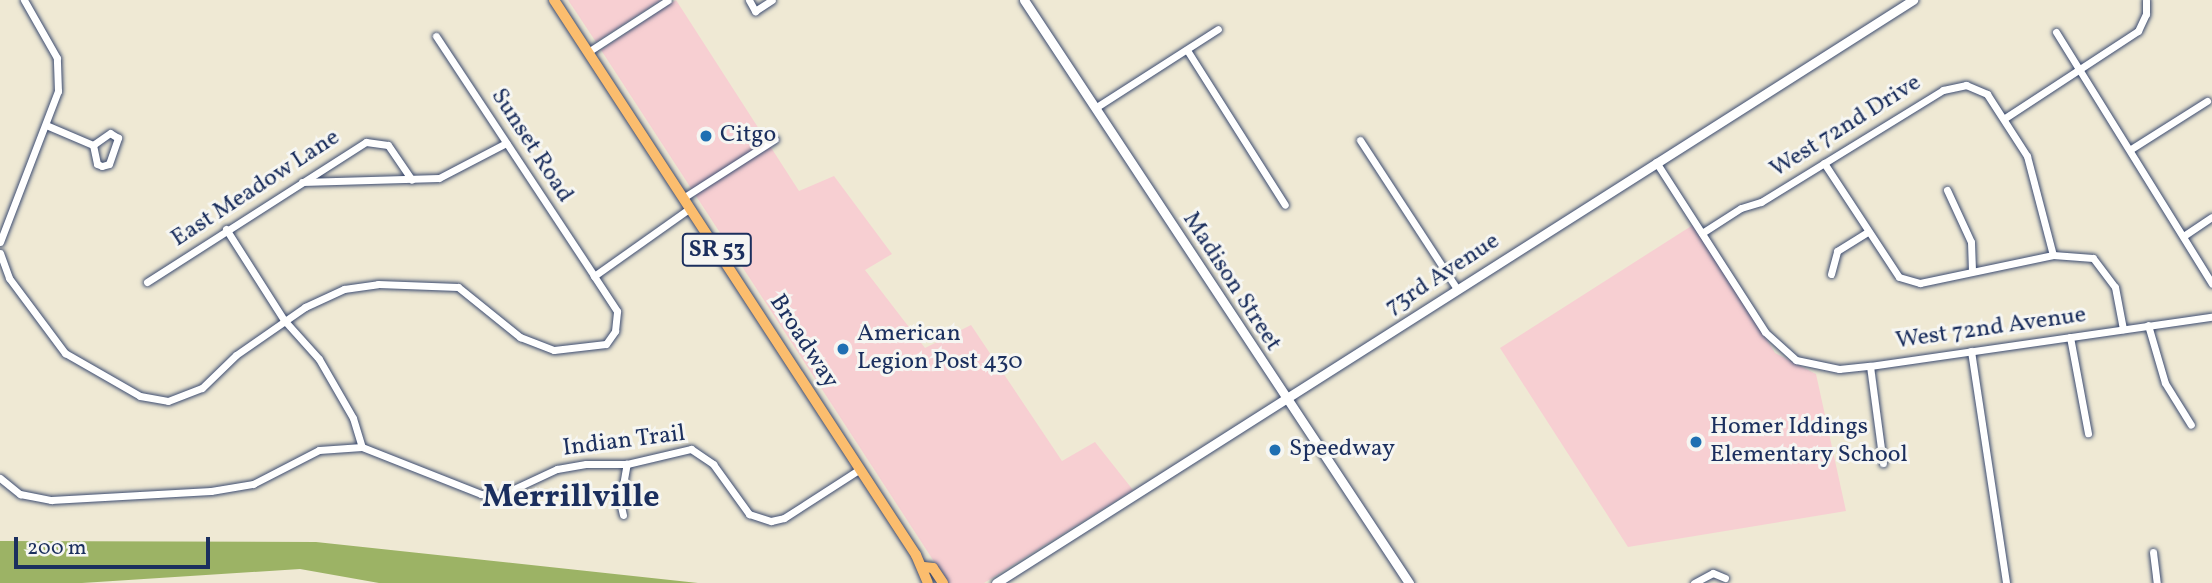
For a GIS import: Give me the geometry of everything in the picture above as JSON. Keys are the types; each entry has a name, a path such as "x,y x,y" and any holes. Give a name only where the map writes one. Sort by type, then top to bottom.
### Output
{"main road":[{"name":"Broadway","path":"554,0 924,567 928,583"},
{"name":"Broadway","path":"924,567 933,568 943,583"}],"street":[{"path":"0,242 58,92 59,70 49,38 24,0"},
{"path":"588,52 668,0"},
{"path":"749,0 755,11 772,0"},
{"name":"Madison Street","path":"1024,0 1284,400 1409,583"},
{"name":"73rd Avenue","path":"996,583 1913,0"},
{"path":"2005,118 2138,32 2146,14 2146,0"},
{"path":"1095,108 1218,29"},
{"path":"2056,32 2185,235 2212,284"},
{"name":"Sunset Road","path":"0,253 9,278 65,353 81,366 153,400 178,400 202,388 284,320 344,289 428,283 458,287 520,337 554,349 586,349 606,345 615,331 617,311 436,36"},
{"path":"1187,50 1285,205"},
{"name":"West 72nd Drive","path":"1702,233 1943,90 1966,85 1987,94 2005,118 2037,183 2053,255"},
{"path":"2131,149 2207,101"},
{"path":"46,125 93,145"},
{"path":"110,133 118,138 108,164 102,166 97,164 93,145 110,133"},
{"path":"594,276 686,203 775,139"},
{"path":"1360,140 1457,289"},
{"name":"East Meadow Lane","path":"147,282 226,229 366,142 380,141 412,180"},
{"path":"300,182 412,180 450,173 506,143"},
{"path":"1656,162 1702,233"},
{"path":"1824,163 1899,277 1920,283 1972,269 2053,255 2093,258 2107,273 2123,329"},
{"path":"1947,190 1971,242 1972,269"},
{"path":"2185,235 2212,217"},
{"path":"226,229 284,320 318,359 353,418 362,447"},
{"path":"1831,274 1837,251 1867,232"},
{"name":"West 72nd Avenue","path":"1702,233 1779,348 1796,360 1815,365 1870,366 2212,317"},
{"path":"2148,325 2165,383 2191,425"},
{"path":"2070,337 2088,433"},
{"path":"1971,351 2006,583"},
{"path":"1870,366 1883,463"},
{"name":"Indian Trail","path":"0,478 20,494 51,500 211,491 253,484 319,450 362,447 481,494 499,496 564,468 627,464 691,449 713,464 749,514 771,522 785,518 860,469"},
{"path":"623,515 620,502 627,464"},
{"path":"2153,552 2157,583"},
{"path":"1694,583 1713,573 1726,578"}],"shaded area":[{"path":"568,0 661,0 596,42"},
{"path":"676,0 799,191 834,176 892,254 865,270 925,348 971,325 1062,461 1095,442 1133,490 984,583 948,583 601,50"},
{"name":"Homer Iddings Elementary School","path":"1696,223 1775,353 1816,374 1846,511 1628,547 1500,348"}],"green space":[{"path":"0,541 316,542 698,583 379,583 300,569 82,583 0,583"}],"place":[{"name":"Citgo","path":"706,136"},
{"name":"American Legion Post 430","path":"843,349"},
{"name":"Homer Iddings Elementary School","path":"1696,442"},
{"name":"Speedway","path":"1275,450"}],"district":[{"name":"Merrillville","path":"571,498"}]}
